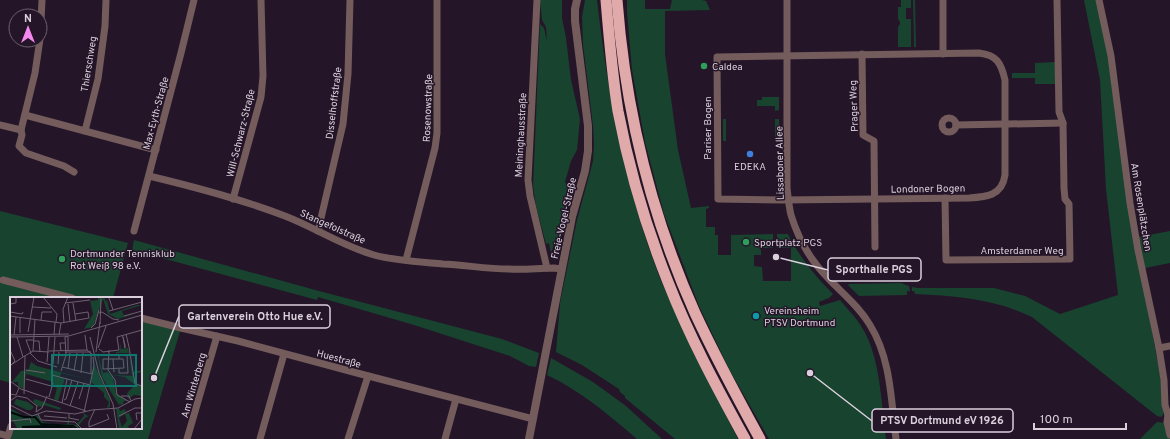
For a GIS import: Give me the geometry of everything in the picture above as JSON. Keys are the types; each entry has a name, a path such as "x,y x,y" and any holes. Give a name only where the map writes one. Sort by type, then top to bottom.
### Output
{"highway":[{"path":"599,0 604,45 611,61"},
{"path":"606,0 611,61 618,112 632,172 650,232 658,257 680,312 700,354 745,439"},
{"path":"617,0 623,53 635,124 645,171 671,254 710,344 760,439"},
{"path":"622,0 624,28 623,53"}],"street":[{"path":"42,0 40,39 35,73 21,130 22,135 20,146 26,152 64,166 74,172"},
{"name":"Thierschweg","path":"85,131 98,80 105,26 106,0"},
{"name":"Max-Eyth-Straße","path":"134,231 182,53 194,0"},
{"name":"Will-Schwarz-Straße","path":"233,199 261,97 263,76 261,0"},
{"name":"Disselhoffstraße","path":"318,231 343,124 348,74 350,0"},
{"name":"Rosenowstraße","path":"406,260 438,133 437,0"},
{"name":"Meininghausstraße","path":"537,0 528,180 530,196 547,268"},
{"name":"Lissaboner Allee","path":"787,0 787,188 791,215 800,237 816,264 828,278 851,299 865,316 876,335 888,372 896,439"},
{"path":"943,0 944,54"},
{"name":"Amsterdamer Weg","path":"945,198 946,260 1070,259 1070,204 1065,199 1064,188 1064,123 1059,112 1057,0"},
{"name":"Am Rosenplätzchen","path":"1099,0 1111,56 1130,203 1138,250 1159,348 1164,380 1164,400 1169,416 1167,422 1170,435"},
{"name":"Freie-Vogel-Straße","path":"529,439 561,269 588,151 588,126 575,21 576,1"},
{"name":"Prager Weg","path":"862,54 863,135 874,141 874,199"},
{"name":"Londoner Bogen","path":"788,55 991,55 1000,64 1005,80 1006,175 1001,188 994,194 984,197 789,200"},
{"name":"Pariser Bogen","path":"788,55 717,56 718,199 789,200"},
{"path":"25,115 156,150"},
{"path":"956,125 1064,123"},
{"path":"0,125 21,130"},
{"name":"Stangefolstraße","path":"149,176 261,207 280,214 351,247 374,255 406,260 510,269 561,269"},
{"path":"874,199 875,247"},
{"path":"3,280 68,297"},
{"name":"Huestraße","path":"142,318 238,341 533,419"},
{"name":"Am Winterberg","path":"187,439 217,336"},
{"path":"1159,348 1170,346"},
{"path":"260,439 284,354"},
{"path":"348,439 368,376"},
{"path":"445,439 456,399"},
{"path":"0,434 8,436 10,429"}],"green space":[{"path":"540,0 562,0 562,18 571,80 580,119 577,150 571,161 565,182 571,191 555,261 556,237 551,254 549,243 546,244 536,206 533,186 540,24 544,28 547,41 546,27 542,20"},
{"path":"585,0 597,0 601,36 620,141 637,210 648,244 668,296 738,439 675,439 625,398 619,389 582,365 556,352 560,303 577,220 593,161 593,126 583,44 582,17"},
{"path":"627,0 645,0 645,9 670,9 672,0 706,1 710,10 665,11 665,54 678,150 691,208 709,206 709,208 706,209 706,227 715,227 715,235 718,235 718,255 731,255 731,235 773,234 773,248 761,248 761,255 754,255 754,266 762,267 763,281 791,281 791,248 777,248 777,244 793,244 802,258 833,294 829,298 819,302 820,306 840,300 854,316 868,338 873,351 879,381 886,439 769,439 729,369 699,306 664,214 645,142 632,70"},
{"path":"901,0 911,0 911,8 906,8 906,19 911,19 911,47 898,47 898,27 900,22 898,19 898,7 901,7"},
{"path":"913,0 915,0 916,47 914,47"},
{"path":"1084,0 1097,0 1107,46 1149,315 1161,380 1164,411 1161,417 1157,416 1032,317 990,302 960,297 915,294 914,291 912,291 912,287 994,288 1025,296 1060,314 1118,295 1106,189 1100,80"},
{"path":"1055,62 1056,84 1035,84 1035,78 1012,78 1012,73 1035,73 1035,63"},
{"path":"762,97 779,97 779,110 775,111 775,106 757,106 757,100 762,100"},
{"path":"723,119 726,119 726,141 723,141"},
{"path":"775,119 779,119 780,141 775,141"},
{"name":"Dortmunder Tennisklub Rot Weiß 98 e.V.","path":"0,211 128,243 113,297 10,297 10,383 0,380"},
{"path":"1170,231 1170,263 1145,268 1138,237"},
{"path":"777,234 788,234 791,240 777,240"},
{"path":"134,240 502,339 539,353 536,367 529,366 510,356 414,325 318,297 317,300 132,250"},
{"path":"901,283 909,286 910,291 907,291 907,295 859,296 848,285 849,284"},
{"path":"142,318 181,328 148,439 11,439 13,429 142,429"},
{"path":"551,358 593,382 626,406 662,439 637,439 583,396 547,375"},
{"path":"1157,422 1166,423 1170,439 1140,439"}],"place":[{"name":"Caldea","path":"704,66"},
{"name":"EDEKA","path":"750,154"},
{"name":"Sportplatz PGS","path":"746,242"},
{"name":"Sporthalle PGS","path":"776,257"},
{"name":"Dortmunder Tennisklub Rot Weiß 98 e.V.","path":"62,259"},
{"name":"Vereinsheim PTSV Dortmund","path":"756,316"},
{"name":"PTSV Dortmund eV 1926","path":"810,373"},
{"name":"Gartenverein Otto Hue e.V.","path":"154,378"}]}
